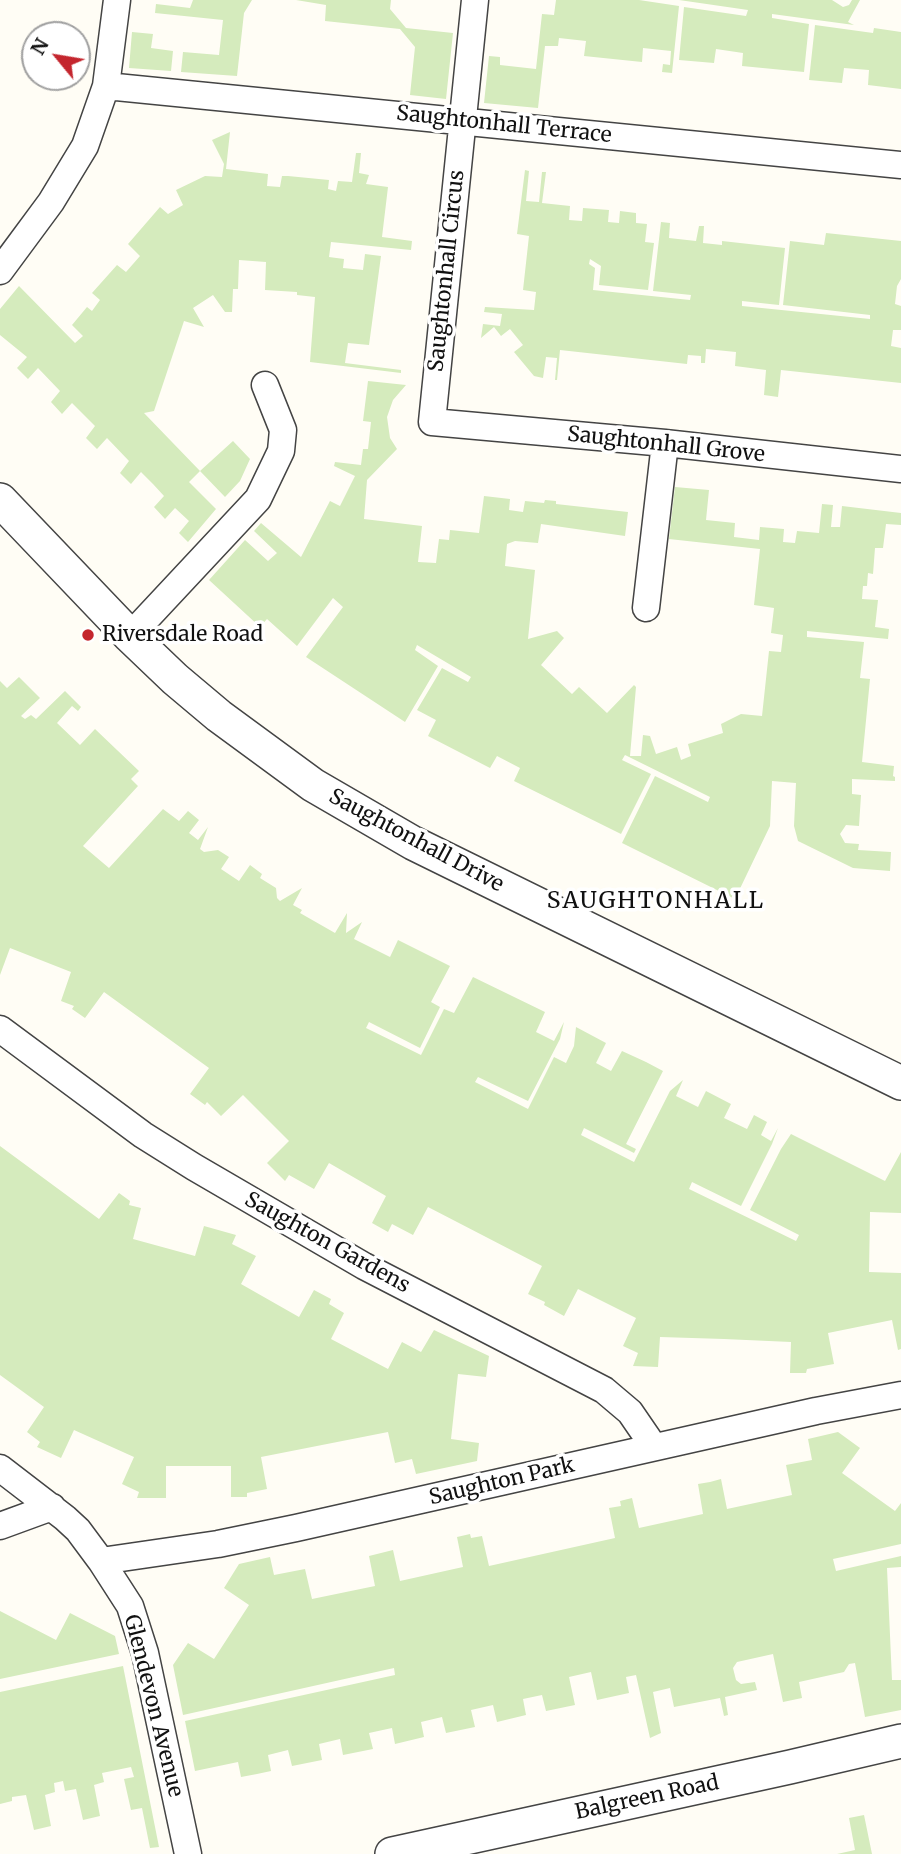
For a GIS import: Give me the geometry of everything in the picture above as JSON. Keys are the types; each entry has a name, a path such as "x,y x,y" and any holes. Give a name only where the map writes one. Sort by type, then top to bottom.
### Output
{"street":[{"path":"0,271 51,202 85,146 106,86 117,0"},
{"name":"Saughtonhall Circus","path":"432,422 475,0"},
{"name":"Saughtonhall Terrace","path":"106,86 901,165"},
{"path":"130,636 233,528 262,491 281,451 283,430 265,385"},
{"name":"Saughtonhall Grove","path":"432,422 665,443 901,469"},
{"path":"646,608 665,443"},
{"name":"Saughtonhall Drive","path":"0,500 130,636 219,716 313,785 413,843 901,1083"},
{"name":"Saughton Gardens","path":"0,1029 143,1135 194,1167 364,1266 604,1390 630,1412 654,1447"},
{"name":"Saughton Park","path":"101,1561 218,1544 296,1528 816,1411 901,1395"},
{"name":"Glendevon Avenue","path":"0,1468 78,1530 130,1606 145,1653 188,1854"},
{"path":"0,1526 52,1507"},
{"name":"Balgreen Road","path":"392,1854 901,1741"}],"green space":[{"path":"193,0 252,0 244,13 237,76 181,72 183,52 219,55 223,20 155,13 156,4 190,8"},
{"path":"296,0 391,0 390,9 406,28 453,33 446,99 410,95 415,47 400,29 325,21 326,5"},
{"path":"556,0 639,0 679,6 672,73 662,72 663,64 670,65 671,51 643,48 642,62 584,56 586,41 559,38 558,46 545,46 538,108 484,103 489,56 500,57 500,65 536,69 542,14 554,15"},
{"path":"679,0 832,0 843,7 849,5 852,0 860,0 848,22 854,25 772,14 772,18 809,24 804,72 742,66 743,53 716,49 714,63 679,60 684,7 746,16 748,10"},
{"path":"815,25 873,33 874,28 901,32 901,89 868,85 869,70 844,68 842,83 809,80"},
{"path":"132,32 153,34 151,48 173,51 171,71 129,68"},
{"path":"230,132 226,169 268,174 267,186 280,187 282,176 288,176 329,180 328,189 336,191 338,181 352,182 356,153 361,153 359,173 369,175 366,184 388,187 382,237 412,241 411,250 331,242 329,257 344,259 343,268 363,270 365,254 381,256 369,345 348,343 345,363 401,370 401,373 310,362 315,297 297,295 297,292 265,290 266,262 239,260 238,289 233,289 232,312 225,312 213,295 193,308 204,327 184,321 154,411 144,413 200,471 189,482 216,509 188,542 179,533 189,521 175,508 165,519 154,507 164,496 153,484 141,472 131,484 120,473 129,461 107,438 97,449 86,438 95,426 72,403 62,414 51,402 60,391 38,368 28,379 17,368 27,357 0,335 0,309 19,286 75,343 83,336 72,325 87,307 92,311 100,300 92,293 117,265 126,272 140,256 128,244 160,207 168,214 183,205 176,190 205,176 222,177 224,164 212,140"},
{"path":"525,170 529,171 526,201 539,202 542,172 546,172 542,203 570,206 569,220 582,221 583,208 609,210 608,222 619,223 620,211 636,213 636,223 647,224 645,242 654,243 648,290 599,285 601,266 590,259 589,264 595,268 593,290 690,300 691,295 653,291 661,222 670,223 669,238 696,241 699,226 704,226 703,243 722,245 722,241 785,248 779,305 742,301 742,306 870,319 870,315 783,305 790,241 824,245 826,233 901,241 901,279 897,286 895,304 901,306 901,330 893,330 891,346 901,348 901,383 781,370 778,397 764,395 766,370 735,366 736,352 706,349 705,363 701,363 701,356 688,355 687,364 560,350 557,380 557,358 546,357 543,378 534,376 514,352 523,345 510,329 501,336 494,327 481,338 483,324 500,326 502,314 484,312 485,307 534,310 536,292 523,290 529,236 517,234"},
{"path":"368,381 406,385 393,400 387,417 390,438 397,449 367,480 364,519 422,526 418,562 436,563 439,539 449,540 450,530 479,533 484,496 510,499 509,510 523,512 525,501 544,503 545,500 556,501 556,504 628,512 625,536 541,524 538,543 515,541 507,544 505,566 535,570 528,639 557,631 564,638 541,665 572,694 579,687 607,713 634,685 636,687 630,756 641,756 643,735 650,736 656,754 677,747 681,760 691,756 688,744 723,733 721,724 741,714 762,716 769,651 781,652 783,635 771,633 774,608 754,605 760,549 669,539 675,487 709,490 706,520 735,523 734,537 759,540 760,527 784,529 783,542 795,543 797,531 819,533 822,504 833,505 831,527 840,527 842,506 901,513 901,525 886,524 883,548 875,548 873,574 868,573 867,586 863,586 862,599 878,600 875,627 889,629 888,639 807,631 807,637 864,642 860,678 870,679 862,762 894,766 895,781 852,779 852,794 861,795 859,826 846,825 840,834 845,843 859,844 858,850 891,852 890,871 853,868 798,841 794,826 796,783 772,781 770,826 735,899 622,843 655,776 708,802 710,797 625,755 622,760 651,774 621,834 514,781 520,768 497,756 490,768 428,736 436,720 417,710 442,668 468,682 471,677 417,645 415,650 438,666 405,722 306,657 343,607 333,598 297,646 267,619 260,627 209,580 245,540 268,561 277,553 254,531 261,523 301,557 330,501 340,506 355,476 334,466 335,462 361,465 363,449 368,449 371,422 363,421"},
{"path":"233,441 250,459 240,481 225,497 200,471"},
{"path":"19,677 40,698 21,716 25,719 31,715 36,719 65,691 81,707 78,711 72,706 57,723 80,745 95,729 139,771 131,779 138,786 83,846 109,868 163,809 179,821 188,811 199,820 189,833 198,840 208,827 200,849 204,852 218,850 229,857 221,869 239,881 250,865 262,874 260,878 276,888 280,901 302,888 293,905 302,910 300,913 335,933 347,913 346,933 362,922 354,939 390,957 398,940 450,966 431,1002 440,1007 420,1048 369,1022 366,1028 421,1055 444,1009 454,1013 473,977 545,1012 536,1032 554,1041 564,1022 560,1039 528,1101 478,1077 475,1082 528,1109 554,1057 566,1063 574,1046 576,1027 606,1043 596,1063 611,1071 622,1051 646,1062 663,1071 626,1144 636,1149 634,1153 584,1128 581,1135 634,1162 670,1091 683,1080 676,1096 698,1107 706,1091 731,1104 724,1118 747,1129 754,1115 767,1122 761,1135 771,1141 778,1128 741,1206 692,1182 689,1189 796,1241 799,1235 750,1210 791,1134 885,1181 901,1152 901,1213 870,1212 869,1272 901,1273 901,1349 898,1350 892,1320 828,1333 834,1364 807,1369 806,1373 790,1373 791,1342 724,1339 660,1337 658,1367 633,1366 638,1353 623,1346 636,1318 578,1289 564,1316 528,1294 542,1266 428,1207 413,1235 392,1224 388,1232 372,1223 386,1196 329,1163 314,1189 289,1175 285,1181 267,1163 289,1141 243,1095 221,1116 207,1102 205,1105 190,1094 209,1068 104,992 85,1018 72,1009 74,1006 61,1001 71,972 10,948 0,975 0,681 7,688"},
{"path":"0,1146 99,1219 119,1193 130,1201 129,1205 141,1208 133,1239 195,1256 204,1226 236,1235 232,1244 256,1256 241,1284 299,1317 314,1290 331,1299 329,1304 344,1313 331,1339 388,1369 402,1342 421,1352 434,1330 489,1356 486,1377 458,1374 451,1439 479,1443 477,1461 416,1474 412,1459 395,1463 388,1432 261,1457 267,1489 247,1493 247,1497 231,1497 231,1466 166,1466 166,1498 137,1498 139,1492 122,1484 134,1457 74,1430 61,1458 37,1447 40,1442 27,1432 44,1407 0,1375"},
{"path":"838,1432 860,1448 842,1473 895,1511 901,1503 901,1544 833,1559 836,1571 901,1556 901,1567 887,1568 892,1680 901,1680 901,1710 865,1717 855,1663 849,1664 844,1672 799,1682 802,1698 783,1702 773,1654 737,1662 733,1668 736,1680 741,1684 755,1682 757,1690 725,1697 728,1715 724,1716 720,1698 674,1707 670,1688 653,1692 661,1733 650,1738 636,1675 626,1677 629,1693 597,1700 591,1672 569,1677 575,1705 546,1711 542,1695 523,1699 526,1715 497,1722 493,1705 471,1710 475,1727 446,1733 442,1717 421,1722 424,1737 395,1744 392,1728 369,1733 373,1749 343,1755 340,1739 319,1744 322,1760 292,1766 288,1750 268,1755 271,1771 241,1777 238,1762 195,1771 185,1721 395,1675 394,1668 183,1715 173,1665 188,1643 214,1659 249,1605 224,1588 239,1564 270,1557 274,1575 305,1569 312,1599 375,1586 369,1556 393,1550 400,1581 463,1567 457,1537 470,1534 471,1538 482,1536 489,1566 615,1538 609,1508 621,1506 620,1501 632,1498 639,1528 703,1514 698,1484 721,1479 727,1509 792,1495 786,1465 812,1460 808,1439"},
{"path":"0,1611 56,1640 70,1613 115,1636 119,1654 0,1679"},
{"path":"123,1666 159,1847 150,1848 142,1808 131,1810 124,1779 134,1777 131,1767 102,1773 104,1782 94,1785 100,1816 83,1820 76,1789 65,1791 63,1781 54,1783 55,1792 45,1795 51,1826 34,1830 26,1795 12,1797 12,1801 0,1804 0,1692"},
{"path":"864,1815 872,1854 837,1854 855,1850 849,1818"}],"place":[{"name":"Riversdale Road","path":"88,635"}],"district":[{"name":"SAUGHTONHALL","path":"656,901"}]}
